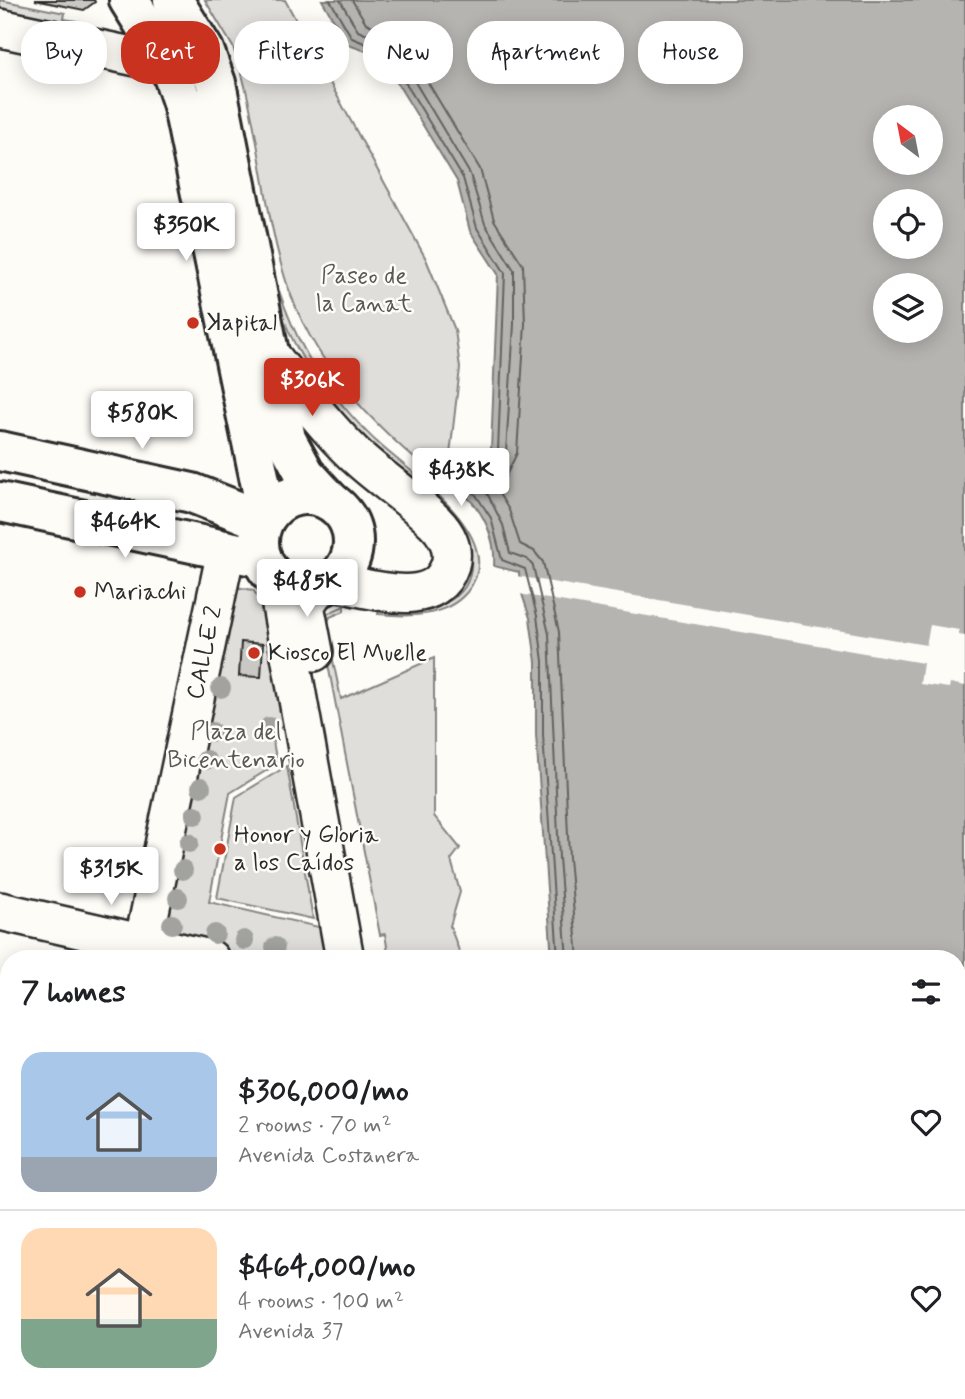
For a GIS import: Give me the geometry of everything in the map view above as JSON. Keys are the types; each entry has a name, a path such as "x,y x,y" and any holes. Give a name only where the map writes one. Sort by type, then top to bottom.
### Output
{"main road":[{"path":"129,0 142,21"},
{"path":"0,451 192,493 259,545 294,588 325,585 348,564 354,540 347,517 305,474 290,448 268,352 216,83 204,50 173,0"},
{"path":"176,84 204,204 259,545"},
{"path":"259,545 284,500 299,495 330,500"},
{"path":"0,502 259,545"}],"street":[{"path":"0,28 121,54"},
{"path":"268,352 328,427 355,455 436,523 451,547 451,562 445,577 437,586 424,593 325,585 305,605 369,950"},
{"path":"259,545 343,950"},
{"name":"CALLE 2","path":"142,950 259,545"},
{"path":"0,911 138,950"}],"green space":[{"path":"0,0 65,13 64,19 77,21 51,21 0,11"},
{"name":"Paseo de la Canat","path":"205,0 285,0 296,21 234,21 234,50 220,21"},
{"name":"Paseo de la Canat","path":"244,84 331,84 426,259 455,330 460,368 448,472 432,463 429,471 384,430 344,386 310,337 286,281 279,255"},
{"path":"268,252 290,320 325,383 364,429 432,489 467,529 477,550 477,571 467,592 448,607 426,614 378,614 379,609 435,606 459,594 467,584 471,569 468,541 446,509 356,429 319,384 290,334 279,307"},
{"name":"Plaza del Bicentenario","path":"236,587 253,590 265,607 288,726 271,730 277,764 230,793 209,902 323,928 326,950 220,950 167,939 161,933"},
{"path":"344,606 344,611 330,617 326,627 341,699 434,658 434,816 460,848 451,860 460,892 450,926 459,950 388,950 385,934 380,935 321,628 326,614"},
{"path":"287,766 313,919 217,898 236,797"}],"water":[{"path":"322,0 965,0 965,950 551,950 536,735 536,662 530,618 520,588 519,572 494,566 491,536 478,509 465,495 491,450 498,274 470,231 457,181 398,84 453,84 453,21 363,21 363,50 349,45 349,21 334,21"}],"pier":[{"path":"516,576 926,645 930,625 959,630 959,635 965,636 965,686 950,683 949,688 920,684 923,663 519,594"}],"building":[{"path":"35,0 94,0 95,2 84,10"},
{"path":"241,642 263,644 261,677 239,676"}],"place":[{"name":"Ʞapital","path":"193,323"},
{"name":"Mariachi","path":"80,592"},
{"name":"Kiosco El Muelle","path":"254,653"},
{"name":"Honor y Gloria a los Caídos","path":"220,849"}]}
